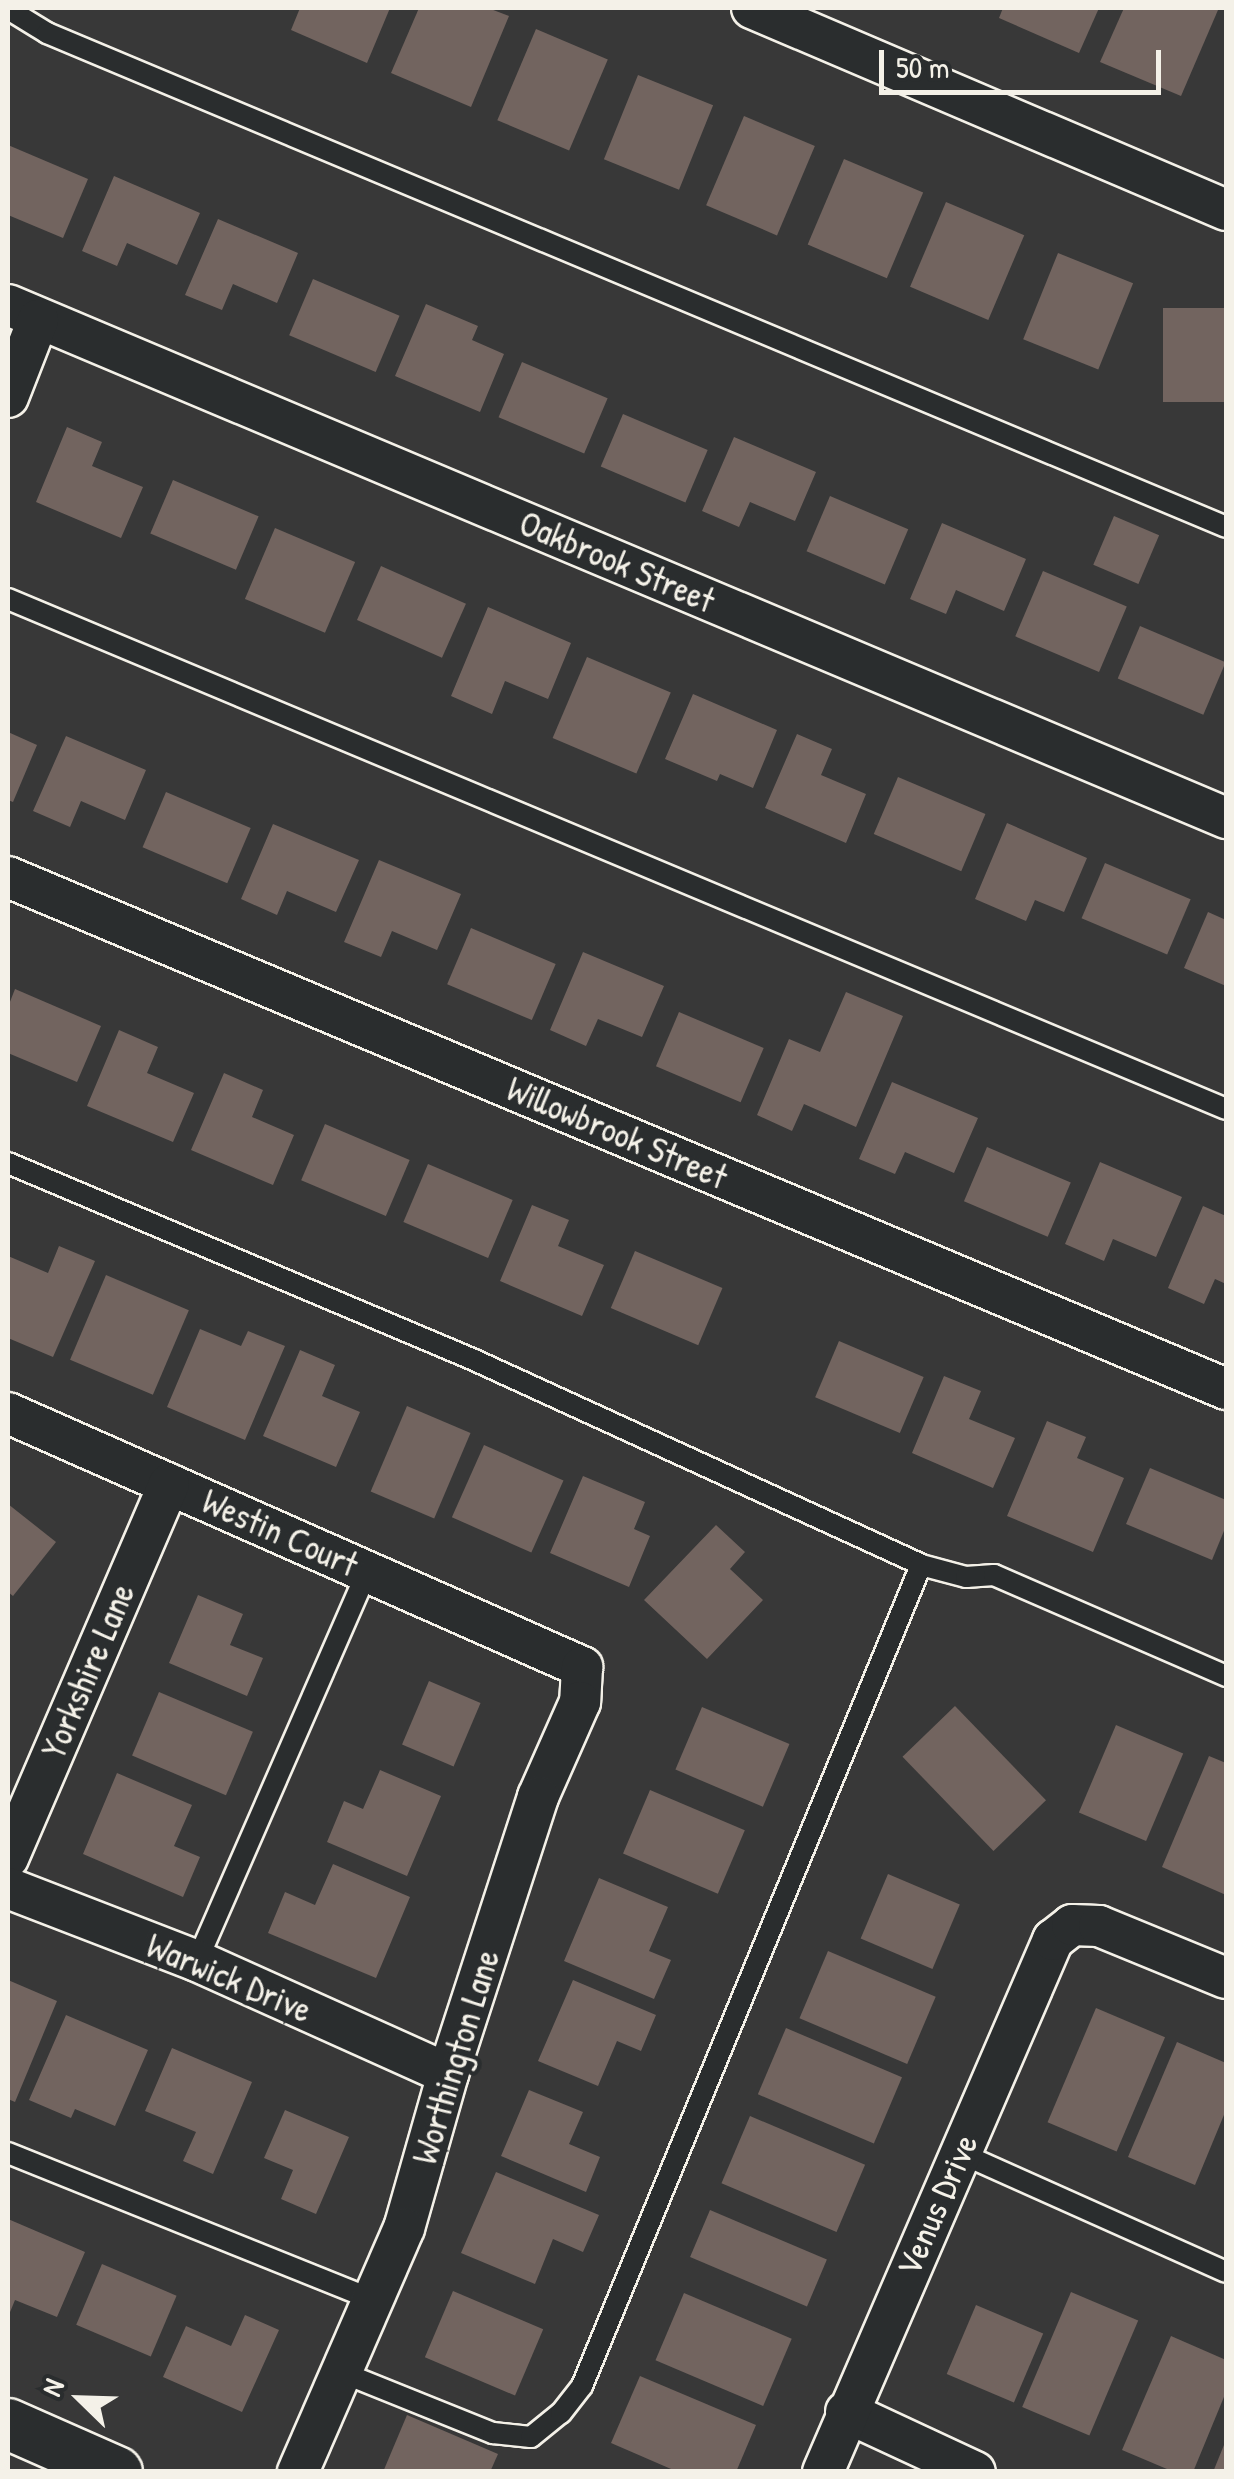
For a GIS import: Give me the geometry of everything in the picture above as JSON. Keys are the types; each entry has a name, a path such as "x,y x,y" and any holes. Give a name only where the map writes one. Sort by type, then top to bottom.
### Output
{"street":[{"path":"752,8 1226,210"},
{"path":"8,397 23,312"},
{"name":"Oakbrook Street","path":"23,312 1226,818"},
{"name":"Willowbrook Street","path":"8,877 1226,1390"},
{"name":"Westin Court","path":"8,1413 552,1652"},
{"name":"Yorkshire Lane","path":"8,1858 169,1484"},
{"name":"Worthington Lane","path":"298,2472 404,2228 448,2074 538,1797 580,1702 582,1667 552,1652"},
{"name":"Warwick Drive","path":"8,1888 197,1961 448,2074"},
{"name":"Venus Drive","path":"823,2472 1053,1940 1072,1925 1099,1926 1226,1978"},
{"path":"846,2412 975,2472"},
{"path":"8,2424 118,2472"}],"lane":[{"path":"8,10 47,33 1226,527"},
{"path":"8,599 1226,1108"},
{"path":"8,1163 472,1359 922,1564 966,1577 994,1575 1226,1676"},
{"path":"341,2372 493,2433 531,2437 561,2413 582,2386 922,1564"},
{"path":"197,1961 367,1571"},
{"path":"960,2153 1226,2272"},
{"path":"8,2154 373,2300"}],"building":[{"path":"300,8 390,8 367,63 291,30"},
{"path":"419,8 488,8 509,16 471,107 391,73"},
{"path":"1003,8 1099,8 1079,53 999,18"},
{"path":"1124,8 1218,10 1181,96 1100,62"},
{"path":"536,29 608,59 569,151 497,120"},
{"path":"638,75 713,105 679,190 604,159"},
{"path":"744,116 815,146 777,235 706,205"},
{"path":"8,145 88,179 63,238 8,215"},
{"path":"844,159 923,193 887,278 808,245"},
{"path":"114,176 200,213 177,265 127,243 117,266 82,251"},
{"path":"946,202 1024,235 988,320 910,287"},
{"path":"218,219 298,253 277,303 233,284 222,310 185,295"},
{"path":"1058,253 1133,283 1098,370 1023,339"},
{"path":"313,279 400,316 376,372 289,335"},
{"path":"426,304 478,326 472,340 504,354 480,412 395,376"},
{"path":"1163,308 1226,308 1226,402 1163,402"},
{"path":"522,362 608,398 584,454 499,417"},
{"path":"623,414 708,450 685,502 601,466"},
{"path":"67,427 102,442 92,466 143,487 121,538 36,502"},
{"path":"734,437 816,472 795,521 750,502 739,527 702,511"},
{"path":"173,480 259,516 236,570 150,533"},
{"path":"830,496 908,529 885,584 807,551"},
{"path":"1114,516 1159,535 1138,584 1093,565"},
{"path":"942,523 1026,559 1004,611 956,590 946,614 910,599"},
{"path":"275,528 355,562 325,633 245,599"},
{"path":"381,566 466,604 442,658 357,620"},
{"path":"1043,571 1127,607 1099,672 1015,636"},
{"path":"488,607 571,643 548,699 505,681 492,714 451,696"},
{"path":"1140,626 1226,662 1203,715 1118,678"},
{"path":"587,657 671,693 636,774 553,738"},
{"path":"693,694 777,730 753,788 720,774 717,781 665,759"},
{"path":"8,732 37,745 13,802 8,800"},
{"path":"797,734 832,749 821,775 866,794 846,843 765,808"},
{"path":"66,736 146,770 125,820 81,801 70,827 33,811"},
{"path":"898,777 985,814 961,871 874,834"},
{"path":"166,792 251,828 227,883 143,847"},
{"path":"1007,823 1087,858 1064,912 1035,900 1026,921 975,899"},
{"path":"273,824 359,860 336,912 287,891 277,915 241,899"},
{"path":"379,860 461,894 437,950 392,931 381,957 344,942"},
{"path":"1105,863 1191,899 1167,955 1082,918"},
{"path":"1208,912 1226,920 1226,986 1184,968"},
{"path":"471,928 556,964 532,1020 447,984"},
{"path":"583,952 664,986 642,1037 598,1019 586,1046 550,1030"},
{"path":"15,989 101,1026 77,1082 8,1053 8,1007"},
{"path":"846,992 903,1016 856,1127 804,1104 792,1131 757,1115 789,1039 820,1052"},
{"path":"679,1012 764,1048 741,1102 656,1066"},
{"path":"119,1030 158,1047 147,1073 194,1093 173,1142 87,1106"},
{"path":"224,1073 263,1090 252,1117 294,1135 273,1185 191,1150"},
{"path":"892,1082 978,1118 954,1173 905,1152 895,1174 859,1159"},
{"path":"325,1124 410,1160 386,1216 301,1180"},
{"path":"987,1147 1071,1183 1048,1237 964,1201"},
{"path":"1100,1162 1182,1197 1156,1257 1113,1239 1104,1261 1065,1244"},
{"path":"428,1164 513,1200 488,1258 403,1222"},
{"path":"532,1205 569,1220 558,1246 604,1265 582,1316 500,1281"},
{"path":"1203,1206 1226,1216 1226,1284 1215,1279 1204,1304 1168,1288"},
{"path":"59,1246 95,1261 53,1357 8,1338 8,1256 48,1273"},
{"path":"635,1251 722,1288 698,1345 611,1308"},
{"path":"106,1275 189,1310 153,1395 70,1360"},
{"path":"200,1329 241,1346 248,1331 285,1346 245,1440 167,1407"},
{"path":"839,1341 924,1377 900,1433 815,1397"},
{"path":"300,1350 335,1365 322,1396 360,1412 336,1467 263,1436"},
{"path":"944,1376 981,1391 969,1419 1015,1438 993,1488 912,1453"},
{"path":"407,1406 471,1433 434,1519 371,1492"},
{"path":"1047,1421 1086,1437 1077,1458 1124,1478 1093,1552 1007,1516"},
{"path":"484,1445 563,1480 531,1553 452,1517"},
{"path":"1150,1468 1226,1500 1226,1526 1212,1560 1126,1524"},
{"path":"583,1476 645,1502 634,1529 650,1536 629,1587 550,1553"},
{"path":"8,1504 56,1542 13,1596 8,1592"},
{"path":"716,1525 745,1552 730,1569 763,1600 707,1659 644,1600"},
{"path":"198,1595 243,1614 230,1645 263,1658 247,1696 169,1663"},
{"path":"429,1681 481,1703 454,1766 402,1745"},
{"path":"159,1692 253,1732 226,1795 132,1756"},
{"path":"955,1706 1046,1800 993,1851 902,1757"},
{"path":"702,1707 789,1744 763,1807 675,1770"},
{"path":"1116,1725 1183,1754 1146,1841 1079,1812"},
{"path":"1209,1756 1226,1763 1226,1895 1162,1867"},
{"path":"380,1770 441,1796 407,1876 327,1842 344,1801 363,1809"},
{"path":"117,1773 192,1805 174,1846 200,1857 183,1897 83,1854"},
{"path":"650,1790 745,1830 718,1894 623,1854"},
{"path":"333,1864 410,1897 376,1978 268,1933 285,1892 315,1905"},
{"path":"888,1874 960,1904 932,1969 861,1938"},
{"path":"599,1878 668,1907 649,1951 671,1960 654,1999 564,1961"},
{"path":"828,1951 936,1997 907,2064 799,2018"},
{"path":"8,1980 57,2001 15,2102 8,2099"},
{"path":"573,1980 656,2015 641,2051 617,2041 598,2086 538,2061"},
{"path":"1096,2008 1165,2037 1117,2151 1048,2122"},
{"path":"66,2015 148,2050 115,2126 75,2109 71,2118 29,2100"},
{"path":"786,2028 902,2077 874,2144 758,2094"},
{"path":"1177,2042 1226,2063 1226,2110 1195,2185 1128,2157"},
{"path":"172,2048 252,2082 213,2174 183,2161 196,2132 145,2111"},
{"path":"529,2090 583,2112 569,2144 600,2157 586,2192 501,2156"},
{"path":"285,2110 349,2137 316,2214 281,2199 293,2170 264,2158"},
{"path":"750,2116 865,2165 837,2232 721,2183"},
{"path":"496,2172 599,2215 583,2252 553,2239 535,2284 461,2253"},
{"path":"710,2210 827,2260 807,2307 690,2257"},
{"path":"8,2219 85,2252 57,2317 15,2300 8,2317"},
{"path":"102,2264 177,2296 151,2356 76,2325"},
{"path":"453,2291 543,2329 515,2396 425,2357"},
{"path":"1071,2292 1138,2321 1089,2436 1022,2407"},
{"path":"684,2293 792,2339 763,2406 655,2360"},
{"path":"976,2305 1043,2334 1014,2403 947,2374"},
{"path":"245,2315 279,2330 242,2412 163,2377 186,2326 231,2346"},
{"path":"1171,2336 1226,2360 1226,2392 1193,2472 1174,2472 1122,2450"},
{"path":"640,2376 756,2425 736,2472 678,2472 611,2443"},
{"path":"407,2415 498,2454 490,2472 383,2472"},
{"path":"1226,2440 1226,2472 1213,2472"}]}
